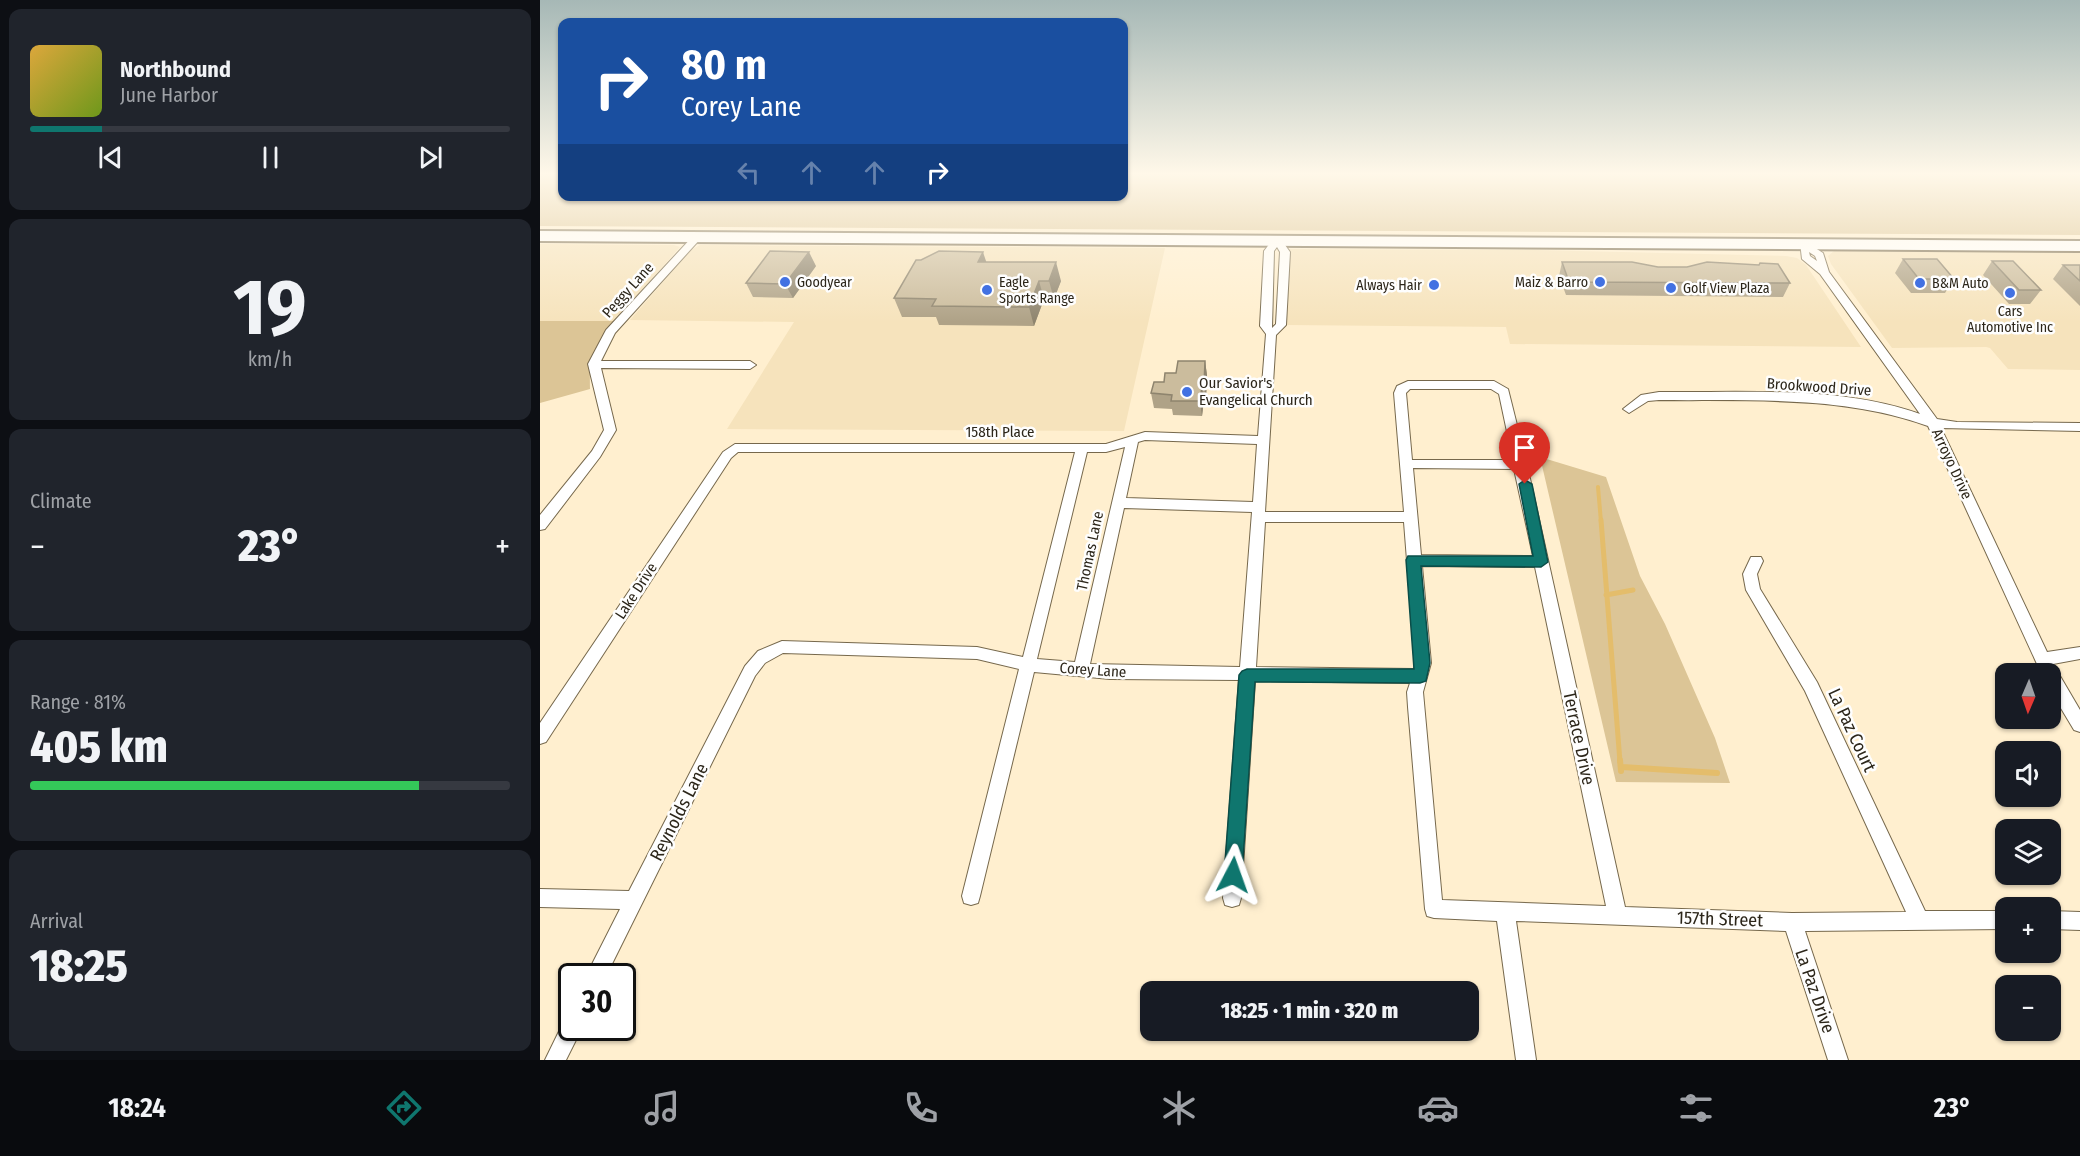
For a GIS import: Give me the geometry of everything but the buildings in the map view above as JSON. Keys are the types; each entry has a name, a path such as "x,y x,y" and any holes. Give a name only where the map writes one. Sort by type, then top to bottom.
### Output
{"main road":[{"path":"540,236 2080,246"}],"street":[{"name":"Peggy Lane","path":"594,364 610,332 697,237"},
{"path":"1232,898 1271,334 1265,326 1268,264 1269,251 1277,240 1285,252 1281,325 1271,334"},
{"name":"Arroyo Drive","path":"1803,244 1804,257 1824,272 1933,423 2044,663"},
{"path":"540,525 596,454 610,430 594,364 750,366"},
{"name":"Terrace Drive","path":"1434,909 1415,692 1423,663 1401,389 1412,384 1478,384 1494,385 1504,392 1617,914"},
{"name":"Brookwood Drive","path":"1629,409 1644,398 1659,396 1808,399 1871,405 1933,423 1957,426 2080,427"},
{"name":"158th Place","path":"735,448 1106,448 1145,436 1263,440"},
{"name":"Thomas Lane","path":"1081,670 1133,438"},
{"name":"Lake Drive","path":"540,737 727,455 735,448"},
{"name":"Thomas Lane","path":"971,896 1082,448"},
{"path":"1407,464 1521,465"},
{"path":"1117,503 1258,512 1411,518"},
{"path":"1413,560 1541,562"},
{"name":"La Paz Court","path":"1756,561 1750,574 1753,590 1811,687 1919,919"},
{"name":"Corey Lane","path":"768,653 782,647 977,653 1029,665 1081,670 1247,675 1420,676"},
{"name":"Reynolds Lane","path":"603,963 750,671 756,662 768,653"},
{"path":"2042,659 2080,653"},
{"name":"Arroyo Drive","path":"2061,693 2080,725"},
{"path":"540,898 635,900"},
{"name":"157th Street","path":"1434,909 1792,922 1995,920"},
{"path":"1505,911 1526,1060"},
{"path":"2061,920 2080,921"},
{"name":"La Paz Drive","path":"1792,922 1838,1060"},
{"path":"555,1060 564,1041"}],"shaded area":[{"path":"540,223 2080,223 2080,235 540,226"},
{"path":"540,244 674,245 680,247 615,321 540,321"},
{"path":"700,245 1165,248 1124,431 727,429 794,322 630,320 691,250"},
{"path":"1289,249 1536,250 1786,256 1797,258 1806,265 1861,347 1510,344 1506,327 1287,325"},
{"path":"1834,251 2080,252 2080,370 2008,369 1990,348 1986,347 1892,348 1831,264 1828,256"},
{"path":"540,321 615,321 594,352 590,389 540,403"},
{"path":"1540,457 1606,477 1640,576 1665,624 1715,738 1730,783 1616,782"}],"waterway":[{"path":"1598,487 1601,522"},
{"path":"1601,520 1607,595"},
{"path":"1607,595 1633,590"},
{"path":"1607,595 1620,762"},
{"path":"1620,760 1621,771"},
{"path":"1622,767 1717,773"}],"place":[{"name":"Goodyear","path":"785,282"},
{"name":"Maiz & Barro","path":"1600,282"},
{"name":"B&M Auto","path":"1920,283"},
{"name":"Always Hair","path":"1434,285"},
{"name":"Golf View Plaza","path":"1671,288"},
{"name":"Eagle Sports Range","path":"987,290"},
{"name":"Cars Automotive Inc","path":"2010,293"},
{"name":"Our Savior's Evangelical Church","path":"1187,392"}],"route":[{"path":"1233,875 1247,675 1420,676 1423,663 1413,560 1541,562 1525,484"}]}
